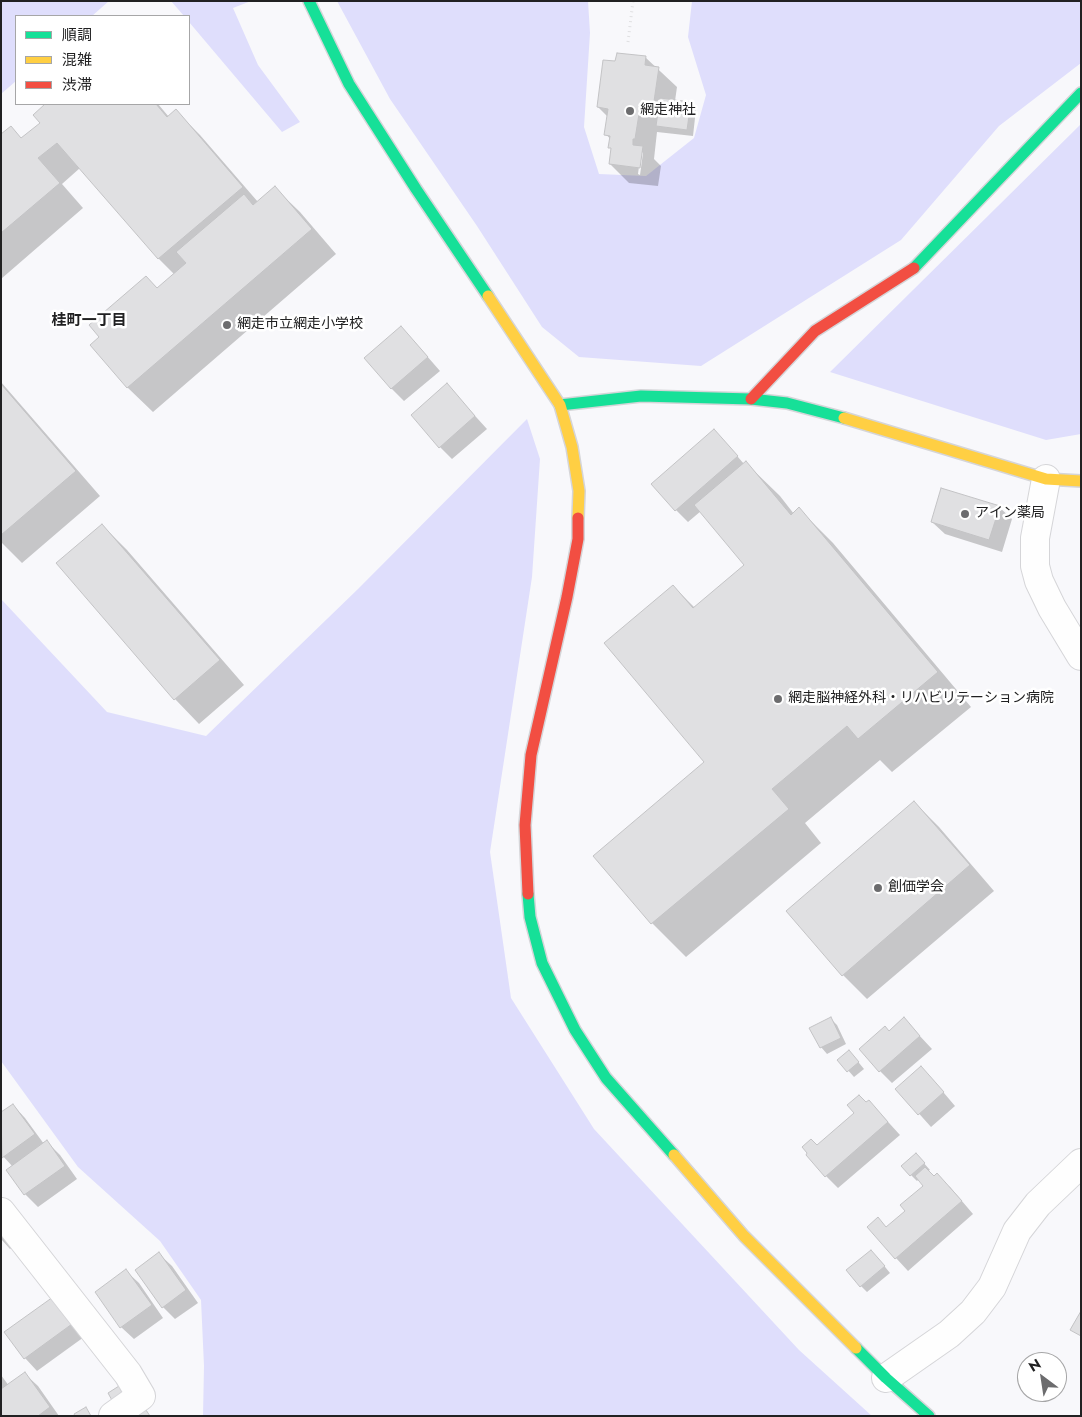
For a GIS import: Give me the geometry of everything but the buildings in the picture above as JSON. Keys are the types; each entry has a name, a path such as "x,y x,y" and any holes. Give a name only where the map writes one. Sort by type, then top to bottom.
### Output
{"street":[{"path":"309,1 349,84 421,198 560,405 572,447 579,491 578,539 568,597 531,755 525,825 526,872 530,918 542,963 575,1030 606,1078 744,1236 886,1378 929,1416"},
{"path":"750,399 815,331 918,265 1081,92"},
{"path":"560,405 641,396 750,399 787,403 810,408 1046,479 1081,480"},
{"path":"1046,479 1035,538 1035,566 1039,581 1052,608 1081,656"},
{"path":"886,1378 949,1334 973,1312 992,1287 1017,1231 1038,1204 1081,1164"},
{"path":"1,1212 128,1374 141,1396 113,1416"}],"path":[{"path":"628,42 632,1"}],"shaded area":[{"path":"1,1 109,1 93,15 15,15 15,82 1,94"},
{"path":"171,1 251,1 233,8 258,65 300,122 282,132 190,23 190,15 183,15"},
{"path":"337,1 588,1 590,33 584,127 599,174 646,176 694,138 706,95 688,37 692,1 1081,1 1081,63 999,126 901,240 701,366 579,357 542,327 477,226 390,99"},
{"path":"1081,124 1081,434 1046,440 830,372"},
{"path":"527,419 540,459 532,577 490,852 511,998 594,1129 799,1350 872,1416 203,1416 204,1366 201,1300 160,1241 78,1167 1,1061 1,599 107,712 206,736 358,589"}],"traffic: fast":[{"path":"309,1 349,84 416,189 488,296"},
{"path":"914,268 1081,93"},
{"path":"560,405 641,396 751,399 787,403 844,418"},
{"path":"528,894 530,917 542,963 575,1030 606,1078 674,1155"},
{"path":"856,1348 886,1378 929,1416"}],"traffic: slow":[{"path":"488,296 560,405 572,447 579,491 578,518"},
{"path":"844,418 1046,479 1081,481"},
{"path":"674,1155 744,1236 856,1348"}],"traffic: jam":[{"path":"751,399 815,331 914,268"},
{"path":"528,894 525,825 531,755 567,597 578,539 578,518"}],"place":[{"name":"網走神社","path":"630,111"},
{"name":"網走市立網走小学校","path":"227,325"},
{"name":"アイン薬局","path":"965,514"},
{"name":"網走脳神経外科・リハビリテーション病院","path":"778,699"},
{"name":"創価学会","path":"878,888"}],"district":[{"name":"桂町一丁目","path":"89,321"}]}
